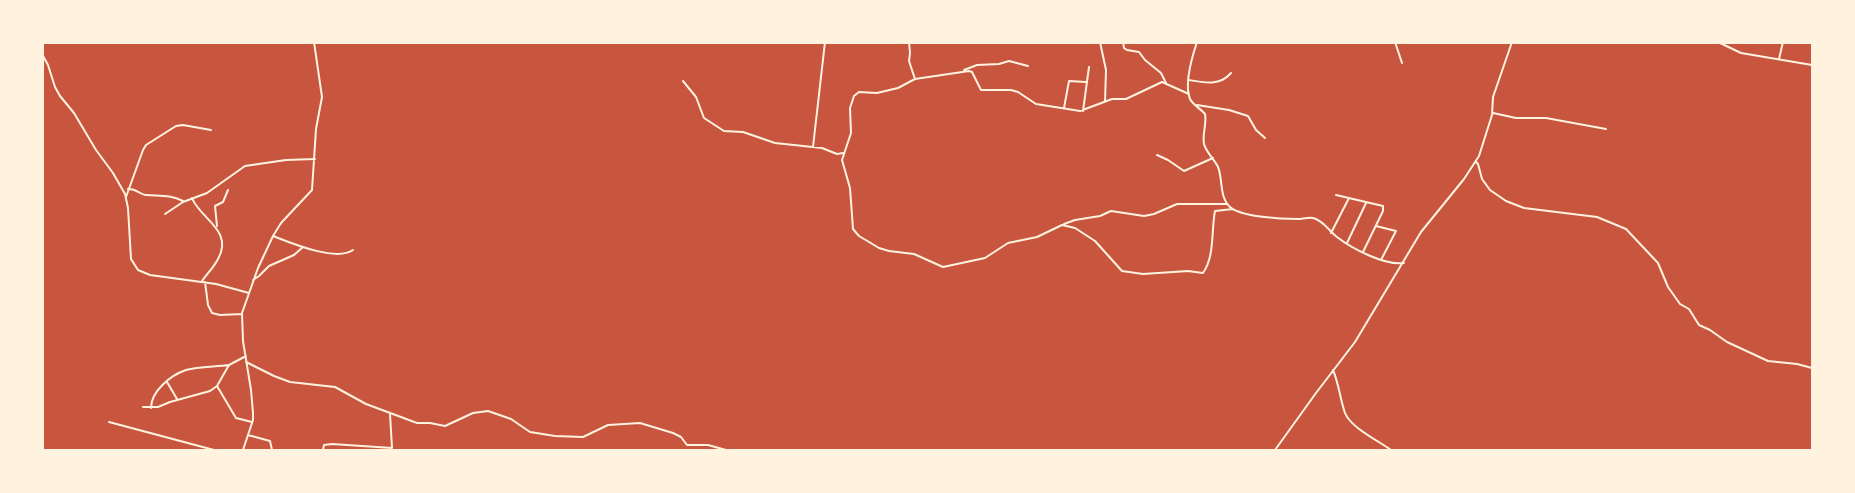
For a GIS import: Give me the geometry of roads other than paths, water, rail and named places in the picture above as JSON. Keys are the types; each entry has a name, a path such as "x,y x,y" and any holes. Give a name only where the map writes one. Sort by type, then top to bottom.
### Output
{"street":[{"path":"243,450 253,413 243,341 242,314 248,292 273,236 281,224 312,190 316,129 322,97 314,42"},
{"path":"813,148 825,42"},
{"path":"909,42 909,62 915,79"},
{"path":"1100,42 1106,70 1105,102"},
{"path":"1124,42 1126,50 1139,52 1145,60 1161,72 1166,83"},
{"path":"1197,42 1192,58 1189,94 1191,101 1205,116 1204,143 1219,170 1222,190 1228,204 1233,209"},
{"path":"1395,42 1402,63"},
{"path":"1275,450 1355,342 1421,232 1476,162 1482,150 1493,113 1493,97 1512,42"},
{"path":"1718,42 1740,53 1812,65"},
{"path":"1779,59 1783,42"},
{"path":"42,54 48,65 55,87 113,173 126,198 131,259 138,270 150,275 204,282 248,292"},
{"path":"962,72 974,65 999,64 1009,61 1028,66"},
{"path":"1083,110 1089,67"},
{"path":"1189,94 1166,83 1161,83 1126,99 1114,99 1083,110 1032,103 1011,90 981,90 971,72 915,79 898,88 875,93 861,92 856,94 850,108 850,133 842,160 850,188 854,230 859,236 883,250 914,254 943,267 985,258 1008,244 1037,237 1075,220 1100,216 1113,211 1144,216 1154,214 1177,204 1228,204"},
{"path":"1190,80 1213,83 1226,78 1231,73"},
{"path":"1064,108 1069,80 1086,82"},
{"path":"683,81 696,97 704,118 722,130 727,132 743,132 775,143 828,149 837,154 843,153"},
{"path":"1195,104 1229,110 1248,116 1256,130 1265,138"},
{"path":"1493,113 1521,118 1546,118 1606,129"},
{"path":"126,198 142,150 146,146 176,126 183,125 211,130"},
{"path":"1157,155 1184,171 1213,158"},
{"path":"165,214 184,201 206,193 245,166 315,158"},
{"path":"1476,162 1482,179 1490,190 1506,201 1524,208 1592,216 1626,229 1658,263 1668,287 1680,304 1689,309 1699,325 1727,342 1768,361 1797,364 1812,368"},
{"path":"128,189 133,189 146,195 171,196 184,201"},
{"path":"228,190 223,202 216,206 215,212 217,228 221,238 221,252 204,282 208,305 212,313 220,315 242,314"},
{"path":"1336,195 1383,206 1383,210 1363,252"},
{"path":"192,198 206,218 217,228"},
{"path":"1331,232 1350,198"},
{"path":"1347,244 1366,202"},
{"path":"1062,225 1075,228 1088,236 1104,250 1122,271 1143,274 1188,271 1202,273 1206,268 1210,255 1215,212 1233,209 1269,217 1313,218 1347,244 1363,252 1381,260 1396,264 1404,263"},
{"path":"1376,226 1396,231 1381,260"},
{"path":"273,236 316,251 345,253 353,250"},
{"path":"253,280 261,275 269,266 294,255 302,247"},
{"path":"152,408 155,394 167,382 187,370 229,365 246,356"},
{"path":"246,362 290,382 335,387 366,404 414,422 444,426 455,423 473,413 490,411 511,419 527,431 555,436 583,436 608,425 640,423 673,433 681,437 687,445 712,445 726,450"},
{"path":"143,407 152,408 210,391 217,386 229,365"},
{"path":"1333,370 1339,385 1345,412 1349,418 1368,436 1391,450"},
{"path":"167,382 178,400"},
{"path":"217,386 236,418 252,422"},
{"path":"323,450 324,444 392,448 390,414"},
{"path":"109,422 214,450"},
{"path":"247,435 270,441 272,450"}]}
